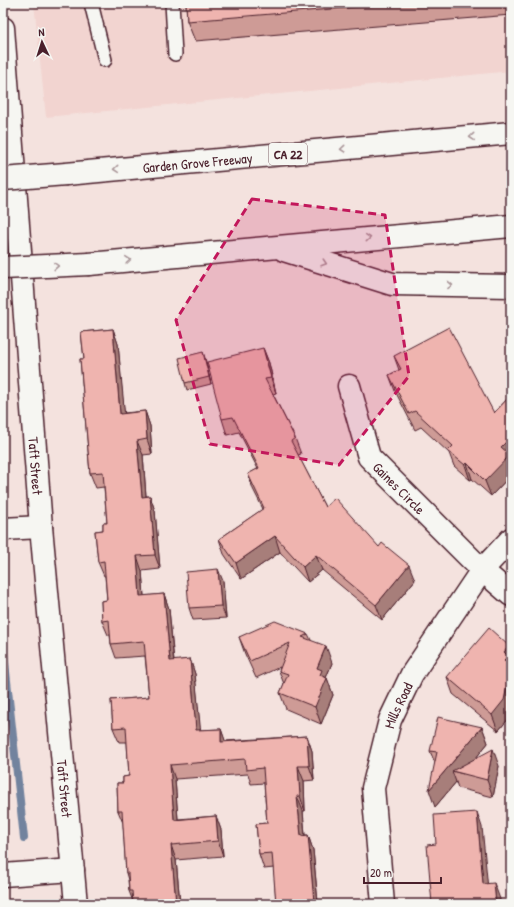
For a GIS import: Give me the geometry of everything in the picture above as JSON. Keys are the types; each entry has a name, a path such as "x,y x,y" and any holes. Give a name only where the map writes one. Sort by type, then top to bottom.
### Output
{"main road":[{"name":"Taft Street","path":"3,39 41,527 76,904"},
{"name":"Garden Grove Freeway","path":"3,179 511,133"},
{"path":"3,268 89,264 511,226"},
{"path":"273,247 392,284 511,286"},
{"name":"Gaines Circle","path":"349,386 368,457 482,570 511,595"},
{"path":"3,529 41,527"},
{"name":"Mills Road","path":"383,904 373,788 390,720 412,674 482,570 511,539"},
{"path":"6,875 73,870"}],"lane":[{"path":"91,3 105,60"},
{"path":"172,3 175,54"}],"highlighted area":[{"path":"252,199 385,215 409,376 339,465 210,444 176,320"}],"shaded area":[{"path":"34,3 511,3 511,71 46,117"}],"building":[{"path":"186,3 405,3 187,21"},
{"path":"449,327 494,413 511,395 511,437 501,447 510,455 485,481 467,463 465,465 448,451 453,446 415,411 409,414 389,375 401,369 394,356"},
{"path":"113,329 120,414 145,411 147,439 137,441 142,497 150,496 155,555 137,556 140,596 164,594 170,661 190,659 196,730 221,729 221,742 307,736 309,766 298,766 300,796 297,796 301,836 308,835 314,902 319,902 320,904 276,904 272,853 259,854 256,824 267,823 263,768 246,770 245,759 170,765 174,820 216,816 218,841 171,845 176,904 133,904 132,891 129,891 128,873 126,873 122,811 118,811 117,783 123,783 123,777 129,776 126,727 113,728 111,700 149,697 144,641 111,644 109,620 102,621 101,601 107,600 104,561 98,562 95,531 103,530 103,523 107,523 103,472 90,473 80,359 84,359 81,332"},
{"path":"263,348 271,378 265,379 295,438 291,441 325,507 335,498 379,547 382,543 409,565 376,605 316,555 303,567 275,536 236,563 219,539 264,508 248,474 259,468 233,417 222,419 207,362"},
{"path":"203,352 209,377 185,383 179,358"},
{"path":"218,569 221,606 189,608 186,572"},
{"path":"275,621 308,634 302,637 326,646 317,668 322,670 320,675 327,678 315,707 280,693 288,674 279,671 290,643 250,661 239,637"},
{"path":"489,628 509,646 504,652 508,656 504,660 511,666 504,700 492,715 447,677"},
{"path":"438,717 482,727 429,790 437,752 430,751"},
{"path":"493,749 487,780 452,771"},
{"path":"477,812 483,884 494,883 496,904 432,904 427,845 436,844 434,815"}],"waterway":[{"path":"3,644 24,838"}]}
